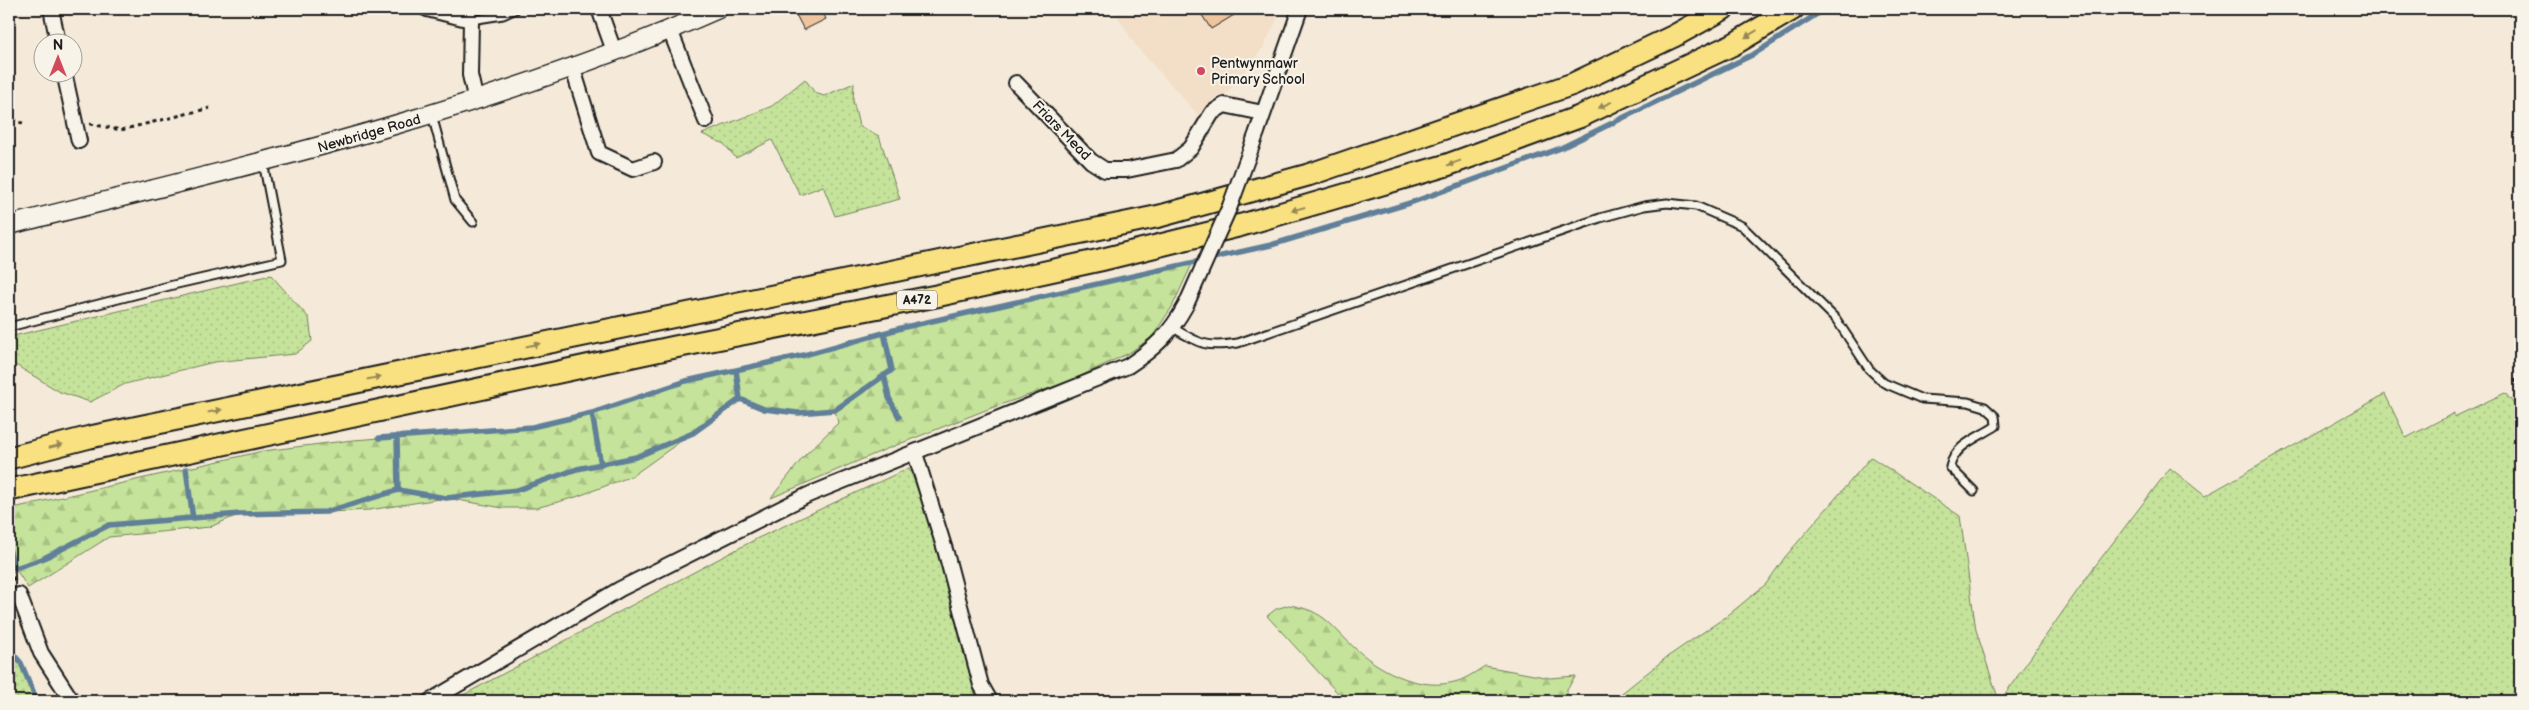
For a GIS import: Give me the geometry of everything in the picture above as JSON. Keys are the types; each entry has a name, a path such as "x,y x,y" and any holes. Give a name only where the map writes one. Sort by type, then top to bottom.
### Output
{"main road":[{"name":"A472","path":"9,458 90,437 1160,216 1308,175 1573,84 1674,36 1722,9"},
{"name":"A472","path":"9,490 675,347 936,296 1100,260 1242,225 1448,165 1579,117 1734,44 1793,9"}],"street":[{"path":"51,9 56,32"},
{"path":"427,9 470,14 470,75 476,101"},
{"path":"599,9 614,50"},
{"name":"Newbridge Road","path":"9,225 263,162 476,101 573,69 614,50 670,30 718,9"},
{"path":"430,701 620,589 808,495 1128,366 1152,350 1173,328 1186,305 1230,206 1300,9"},
{"path":"670,30 706,121"},
{"path":"573,69 599,153 633,169 654,162"},
{"path":"66,82 79,141"},
{"name":"Friars Mead","path":"1016,83 1091,161 1105,170 1127,170 1176,160 1192,148 1212,114 1224,105 1264,113"},
{"path":"915,452 946,553 981,685 990,701"},
{"path":"19,595 41,653 72,701"}],"lane":[{"path":"470,14 503,15 516,9"},
{"path":"432,114 455,200 474,222"},
{"path":"9,327 173,285 282,260 263,162"},
{"path":"1173,328 1197,342 1215,347 1238,343 1600,218 1644,206 1666,203 1696,206 1742,226 1836,319 1869,369 1884,383 1922,399 1968,402 1985,407 1995,416 1996,426 1962,446 1952,456 1950,467 1974,491"}],"path":[{"path":"75,122 121,130 210,108"},
{"path":"9,112 17,122 23,123"},
{"path":"2515,379 2520,398"}],"shaded area":[{"name":"Pentwynmawr Primary School","path":"1113,9 1282,9 1263,48 1224,97 1218,95 1199,116 1135,45"}],"green space":[{"path":"805,79 815,93 824,96 854,83 853,100 859,126 879,136 900,199 835,216 823,186 800,195 772,140 736,158 724,144 702,134 772,106"},
{"path":"1192,264 1172,307 1152,337 1129,353 1070,381 991,408 884,450 771,498 805,455 838,423 835,410 798,413 764,409 740,399 632,476 576,497 536,508 503,508 446,498 369,510 291,514 240,514 210,527 109,537 28,588 15,568 9,570 9,509 263,451 353,440 532,427 592,413 686,381 804,355 905,327"},
{"path":"271,275 309,318 312,341 295,354 214,362 125,384 90,402 60,392 9,361 9,337"},
{"path":"2505,393 2520,411 2520,701 2000,701 2092,570 2170,468 2205,496 2385,394 2406,438 2454,413 2454,417"},
{"path":"1871,457 1960,516 1976,630 1999,701 1612,701 1667,657 1727,616 1766,584 1785,557"},
{"path":"909,468 925,507 977,701 452,701 758,538"},
{"path":"1289,605 1312,611 1328,621 1357,650 1379,666 1391,673 1417,682 1444,684 1458,681 1485,666 1550,678 1576,676 1567,689 1567,701 1345,701 1267,616 1276,609"},
{"path":"9,649 21,663 37,701 9,701"}],"building":[{"path":"793,9 821,9 826,19 804,30"},
{"path":"1198,9 1244,9 1211,29"}],"waterway":[{"path":"379,438 532,427 592,413 686,381 804,355 905,327 1271,245 1410,203 1561,148 1754,54 1825,9"},
{"path":"9,549 15,568 42,559 109,525 240,514 326,512 398,490 446,498 517,490 577,469 636,457 693,433 740,399 764,409 798,413 835,410 892,370 884,333"},
{"path":"736,370 740,399"},
{"path":"884,375 889,398 899,417"},
{"path":"592,413 601,465"},
{"path":"397,436 398,490"},
{"path":"186,469 193,519"},
{"path":"9,649 21,663 37,701"}],"place":[{"name":"Pentwynmawr Primary School","path":"1201,71"}]}
